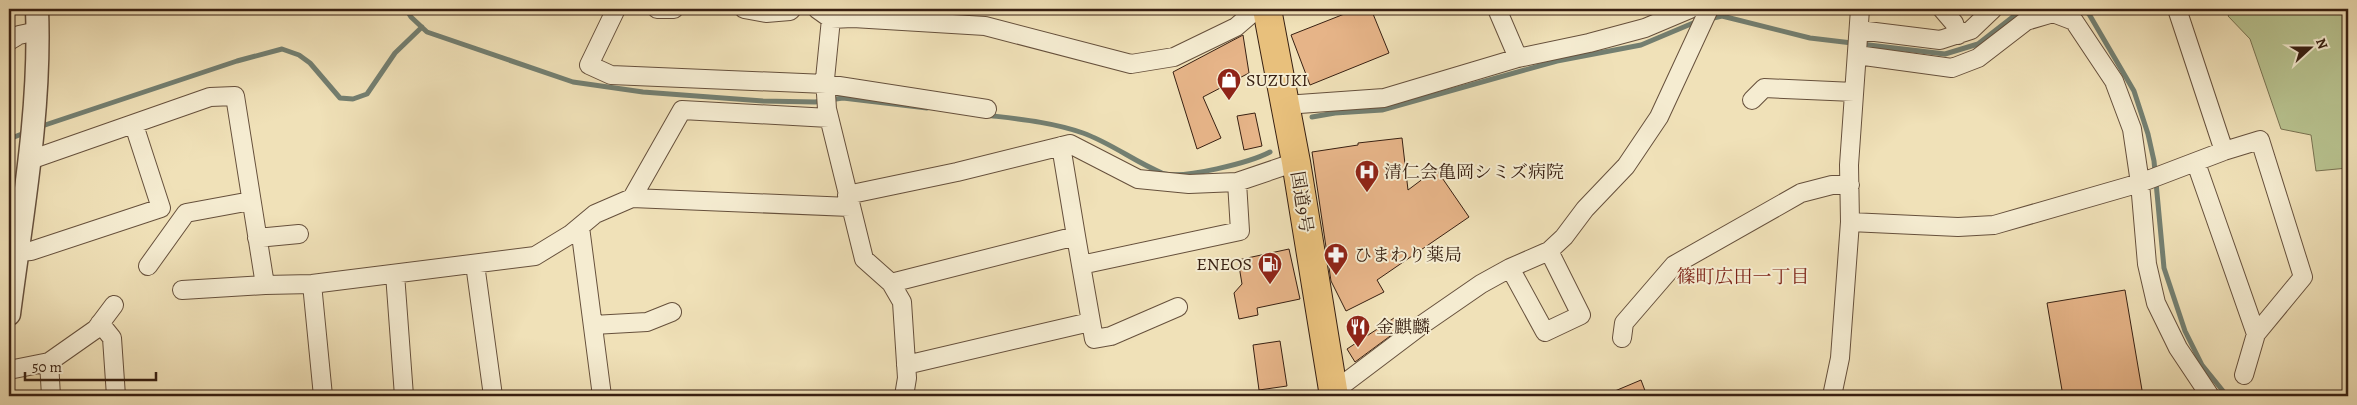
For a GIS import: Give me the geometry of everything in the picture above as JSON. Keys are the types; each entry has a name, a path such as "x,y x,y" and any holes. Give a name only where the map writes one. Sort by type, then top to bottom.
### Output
{"highway":[{"name":"国道9号","path":"1268,9 1296,162 1331,395"}],"street":[{"path":"9,314 30,160 38,81 37,9"},
{"path":"616,9 589,65 611,76 826,84 987,109"},
{"path":"657,9 674,9"},
{"path":"744,9 766,13 790,11 792,9"},
{"path":"904,396 907,378 902,302 891,283 864,259 848,201 829,118 824,14 853,18 985,26 1131,64 1174,57 1236,27 1257,9"},
{"path":"1496,9 1518,58"},
{"path":"1285,105 1384,98 1518,58 1589,43 1645,28 1690,9"},
{"path":"1331,395 1423,324 1482,284 1510,268 1550,251 1564,237 1585,209 1626,166 1659,117 1710,9"},
{"path":"1832,396 1840,358 1850,222 1849,165 1860,9"},
{"path":"1942,9 1954,23 1958,35"},
{"path":"1859,30 1940,40 1971,30 1993,9"},
{"path":"2177,9 2224,151"},
{"path":"1857,55 1952,68 1978,58 2026,21 2053,13 2074,21 2114,81 2132,129 2140,183 2147,264 2156,303 2178,348 2210,396"},
{"path":"9,41 19,35 38,31"},
{"path":"1752,100 1764,88 1854,92"},
{"path":"9,167 210,97 235,96 265,285"},
{"path":"632,198 682,110 829,118"},
{"path":"17,252 31,251 161,208 134,125"},
{"path":"1850,222 1994,226 2140,183 2196,164 2224,151 2260,140 2303,277 2256,334 2244,375"},
{"path":"182,290 312,284 535,256 580,227 595,214 632,198 848,201 1070,144 1138,179 1189,184 1237,182 1296,162"},
{"path":"1061,146 1094,339 1111,336 1178,306"},
{"path":"2196,164 2256,334"},
{"path":"1081,265 1240,231 1237,182"},
{"path":"1622,338 1624,323 1674,265 1801,193 1832,185 1850,185"},
{"path":"148,266 186,213 252,201"},
{"path":"580,227 602,396"},
{"path":"257,238 299,234"},
{"path":"891,283 1076,236"},
{"path":"1510,268 1545,332 1581,315 1550,251"},
{"path":"475,264 493,396"},
{"path":"395,274 404,396"},
{"path":"312,284 323,396"},
{"path":"9,370 49,362 96,328 114,305"},
{"path":"593,325 647,322 672,312"},
{"path":"906,365 1090,322"},
{"path":"100,323 112,338 116,396"},
{"path":"49,362 51,396"}],"green space":[{"path":"2232,9 2348,9 2348,168 2316,171 2311,135 2281,129 2250,39 2228,16"}],"building":[{"path":"1357,9 1371,9 1389,53 1310,85 1291,35"},
{"path":"1243,35 1249,73 1203,97 1221,138 1197,149 1173,72"},
{"path":"1255,113 1262,146 1244,150 1237,116"},
{"path":"1402,138 1408,190 1436,169 1469,217 1377,280 1384,292 1346,311 1331,281 1312,152 1358,145 1358,143"},
{"path":"1289,249 1300,299 1257,308 1258,315 1239,319 1234,293 1242,284 1238,260"},
{"path":"2125,290 2143,396 2063,396 2047,303"},
{"path":"1394,318 1401,328 1355,362 1347,349"},
{"path":"1280,341 1287,386 1259,390 1253,345"},
{"path":"1641,380 1647,396 1603,396"}],"waterway":[{"path":"406,9 411,17 427,32 573,82 643,92 763,101 815,102 843,98 927,108"},
{"path":"1709,19 1722,16 1810,38 1945,54 1978,44 2023,9"},
{"path":"2081,9 2089,14 2134,91 2148,134 2154,161 2164,268 2185,331 2202,365 2227,396"},
{"path":"1312,117 1335,113 1382,110 1557,61 1641,45 1698,21"},
{"path":"39,127 237,61 282,49 299,55 310,63 340,98 353,99 367,94 395,53 422,27"},
{"path":"985,115 1035,121 1071,129 1103,142 1152,169 1172,175 1217,169 1270,152"},
{"path":"9,139 27,132"}],"place":[{"name":"SUZUKI","path":"1229,101"},
{"name":"清仁会亀岡シミズ病院","path":"1367,193"},
{"name":"ひまわり薬局","path":"1336,276"},
{"name":"ENEOS","path":"1270,285"},
{"name":"金麒麟","path":"1358,348"}],"district":[{"name":"篠町広田一丁目","path":"1743,277"}]}
